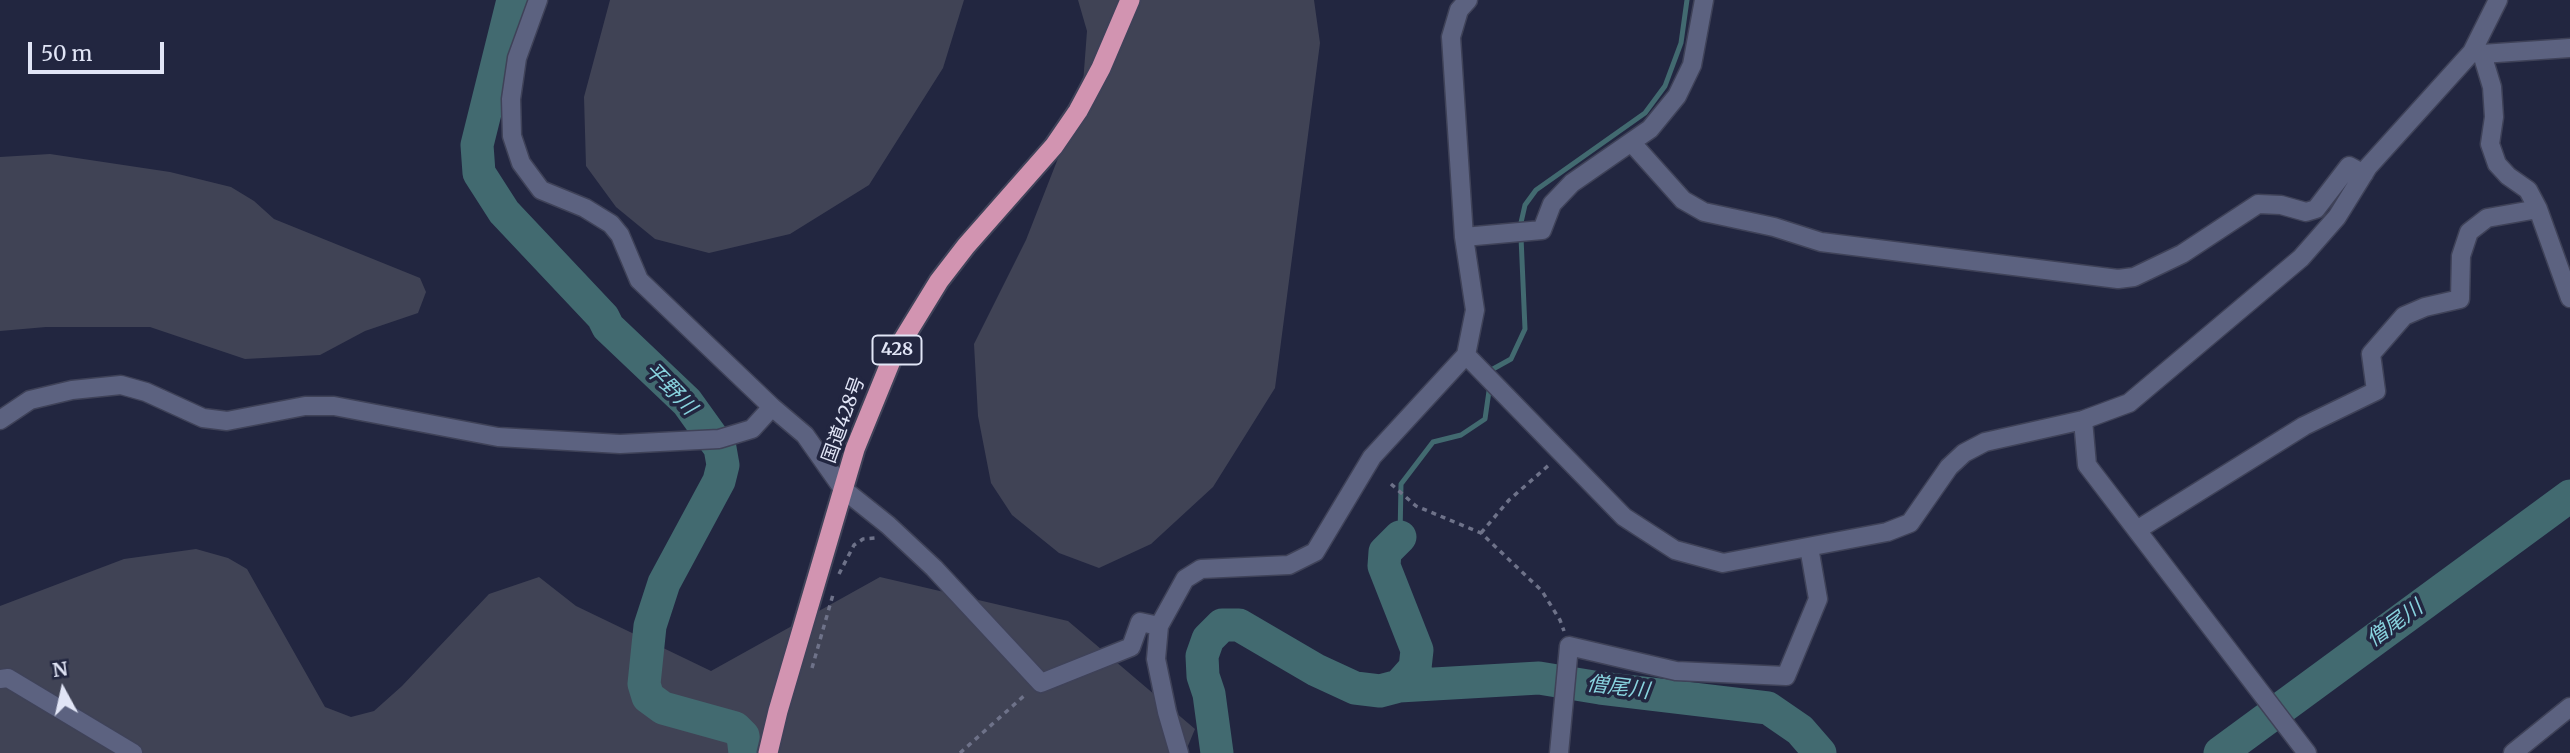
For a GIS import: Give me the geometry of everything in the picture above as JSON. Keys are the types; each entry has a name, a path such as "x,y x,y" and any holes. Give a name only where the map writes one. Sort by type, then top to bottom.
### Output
{"highway":[{"name":"国道428号","path":"768,753 843,489 893,356 939,281 1060,137 1101,68 1130,0"}],"street":[{"path":"538,0 517,58 511,99 512,136 521,163 541,190 585,208 611,224 620,235 639,280 805,435 843,489 905,541 943,578 1041,683 1131,647 1140,622 1159,626"},
{"path":"1179,753 1156,659 1159,626 1185,579 1200,569 1289,565 1315,552 1372,457 1466,355 1475,310 1464,236 1451,37 1459,10 1468,0"},
{"path":"1464,236 1542,230 1552,204 1572,183 1650,129 1677,96 1692,65 1704,0"},
{"path":"1466,355 1624,517 1675,550 1723,563 1887,532 1910,523 1949,467 1964,453 1985,442 2083,420 2129,403 2301,258 2337,217 2364,174 2477,53 2498,0"},
{"path":"2477,53 2570,48"},
{"path":"2477,53 2492,87 2494,117 2490,144 2497,164 2508,176 2528,190 2538,209 2570,298"},
{"path":"1630,142 1683,200 1704,212 1774,227 1822,242 2118,279 2134,277 2182,254 2258,204 2281,205 2306,212 2316,209 2349,166 2364,174"},
{"path":"2137,530 2304,426 2376,391 2371,354 2404,316 2425,307 2460,299 2461,256 2469,232 2487,218 2538,209"},
{"path":"0,420 30,400 72,390 121,385 146,392 203,418 227,421 305,406 334,406 498,437 620,444 719,439 752,429 772,407"},
{"path":"2083,420 2087,465 2307,753"},
{"path":"1559,753 1569,646 1676,671 1786,676 1818,599 1809,547"},
{"path":"0,679 8,678 133,753"},
{"path":"2513,753 2570,706"}],"path":[{"path":"1481,533 1509,500 1562,454"},
{"path":"1391,484 1416,506 1481,533 1542,591 1560,620 1569,646"},
{"path":"836,580 854,545 863,539 876,537 905,541"},
{"path":"809,677 834,589"},
{"path":"960,753 1041,683"}],"shaded area":[{"path":"610,0 964,0 943,68 869,185 790,234 709,253 655,239 616,207 586,166 584,97"},
{"path":"1078,0 1314,0 1320,43 1275,388 1213,487 1151,544 1099,568 1059,553 1012,515 991,483 978,416 974,344 1026,240 1082,97 1087,31"},
{"path":"50,154 170,172 231,187 254,201 274,219 420,278 426,292 418,313 365,331 320,355 245,359 150,327 46,327 0,331 0,157"},
{"path":"196,549 228,558 247,569 325,707 351,717 374,711 402,686 489,594 539,577 576,606 711,671 880,577 1068,621 1195,729 1185,753 0,753 0,606 124,559"}],"waterway":[{"name":"平野川","path":"513,0 477,145 479,173 504,212 603,317 608,327 687,402 720,448 723,465 719,481 664,583 650,626 644,684 648,697 663,708 735,728 743,736 745,753"},
{"path":"1520,227 1525,205 1536,190 1645,113 1665,86 1681,43 1687,0"},
{"path":"1492,374 1493,369 1511,359 1525,329 1521,237"},
{"path":"1400,537 1401,484 1433,442 1461,435 1485,419 1490,384"},
{"name":"僧尾川","path":"2220,753 2570,496"},
{"name":"僧尾川","path":"1217,753 1202,656 1208,639 1222,625 1239,625 1316,670 1355,688 1380,691 1399,686 1415,668 1417,650 1384,566 1385,552 1400,537"},
{"name":"僧尾川","path":"1399,686 1539,678 1768,708 1800,730 1820,753"}]}
